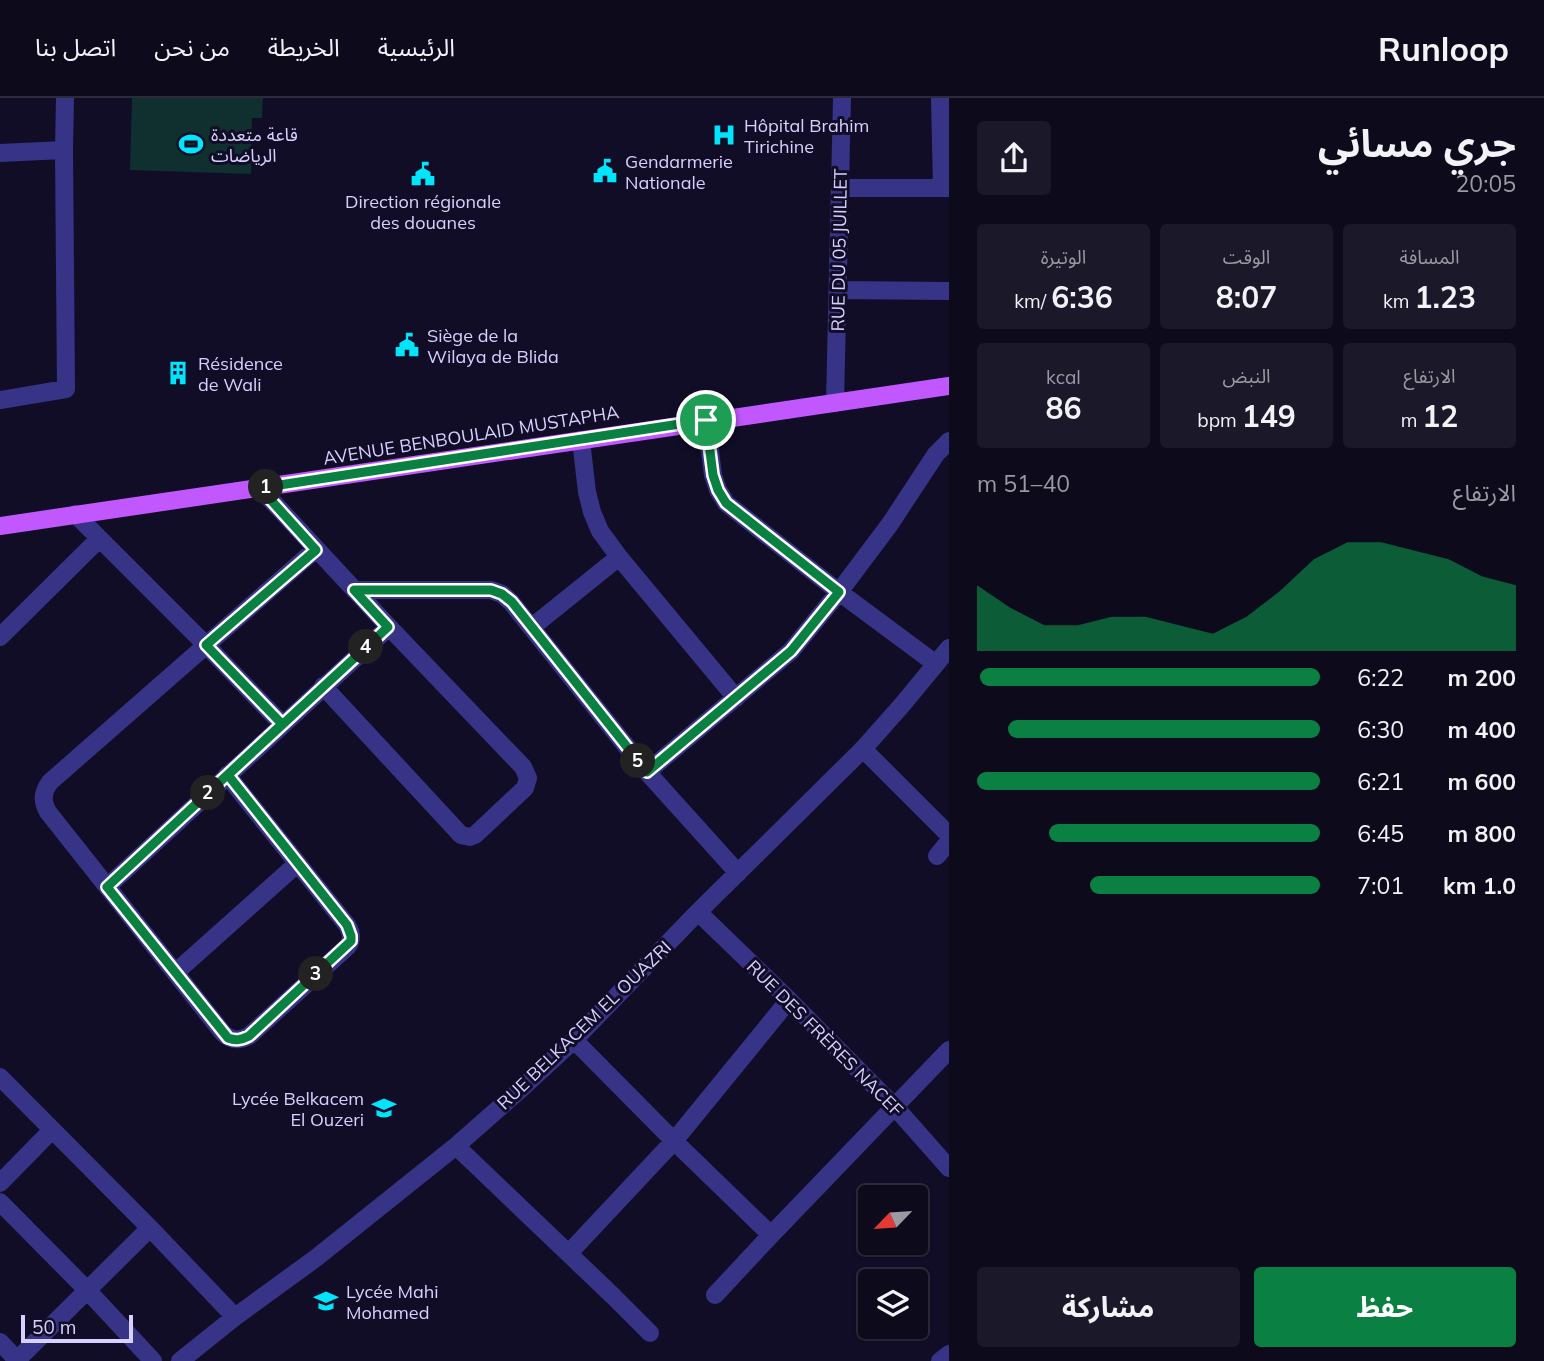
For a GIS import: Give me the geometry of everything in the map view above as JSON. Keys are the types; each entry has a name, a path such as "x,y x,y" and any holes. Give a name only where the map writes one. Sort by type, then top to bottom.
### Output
{"main road":[{"name":"AVENUE BENBOULAID MUSTAPHA","path":"0,526 949,386"}],"street":[{"path":"0,400 66,389 65,98"},
{"name":"RUE DU 05 JUILLET","path":"835,403 842,98"},
{"path":"840,188 945,188 940,98"},
{"path":"0,153 64,150"},
{"path":"838,290 949,291"},
{"path":"706,420 713,475 726,503 936,664"},
{"path":"581,440 587,492 600,531 736,698"},
{"path":"647,772 791,651 839,592 890,524 936,454 949,441"},
{"path":"260,488 388,627 523,767 528,778 525,788 475,835 466,837 457,832 323,686"},
{"path":"75,514 282,724"},
{"path":"0,638 99,538"},
{"path":"228,775 347,925 351,936 351,941 242,1040 228,1038 48,812 43,796 50,782 316,550"},
{"path":"532,627 619,557"},
{"path":"354,590 491,590 502,594 512,602 647,772 738,873"},
{"path":"107,887 388,627"},
{"name":"RUE BELKACEM EL OUAZRI","path":"188,1359 235,1317 316,1258 456,1146 574,1040 698,912 863,749 949,648"},
{"path":"863,749 949,835"},
{"path":"937,856 949,841"},
{"path":"176,972 298,864"},
{"name":"RUE DES FRÈRES NACEF","path":"698,912 895,1107 949,1168"},
{"path":"569,1253 674,1141 789,1000"},
{"path":"574,1040 771,1235"},
{"path":"715,1295 949,1050"},
{"path":"0,1077 235,1317"},
{"path":"0,1183 52,1130"},
{"path":"456,1146 650,1333"},
{"path":"0,1202 153,1361"},
{"path":"0,1342 17,1360 150,1228"},
{"path":"940,1361 949,1354"}],"green space":[{"name":"قاعة متعددة الرياضات","path":"132,98 263,98 262,118 252,118 251,174 130,170"}],"place":[{"name":"Hôpital Brahim Tirichine","path":"724,135"},
{"name":"قاعة متعددة الرياضات","path":"191,144"},
{"name":"Gendarmerie Nationale","path":"605,171"},
{"name":"Direction régionale des douanes","path":"423,174"},
{"name":"Siège de la Wilaya de Blida","path":"407,345"},
{"name":"Résidence de Wali","path":"178,373"},
{"name":"Lycée Belkacem El Ouzeri","path":"384,1108"},
{"name":"Lycée Mahi Mohamed","path":"326,1301"}],"route":[{"path":"706,420 713,475 726,503 839,592 791,651 647,772 512,602 502,594 491,590 354,590 388,627 228,775 347,925 351,941 249,1036 242,1040 228,1038 107,887 282,724 206,645 316,550 260,488 706,420"}]}
